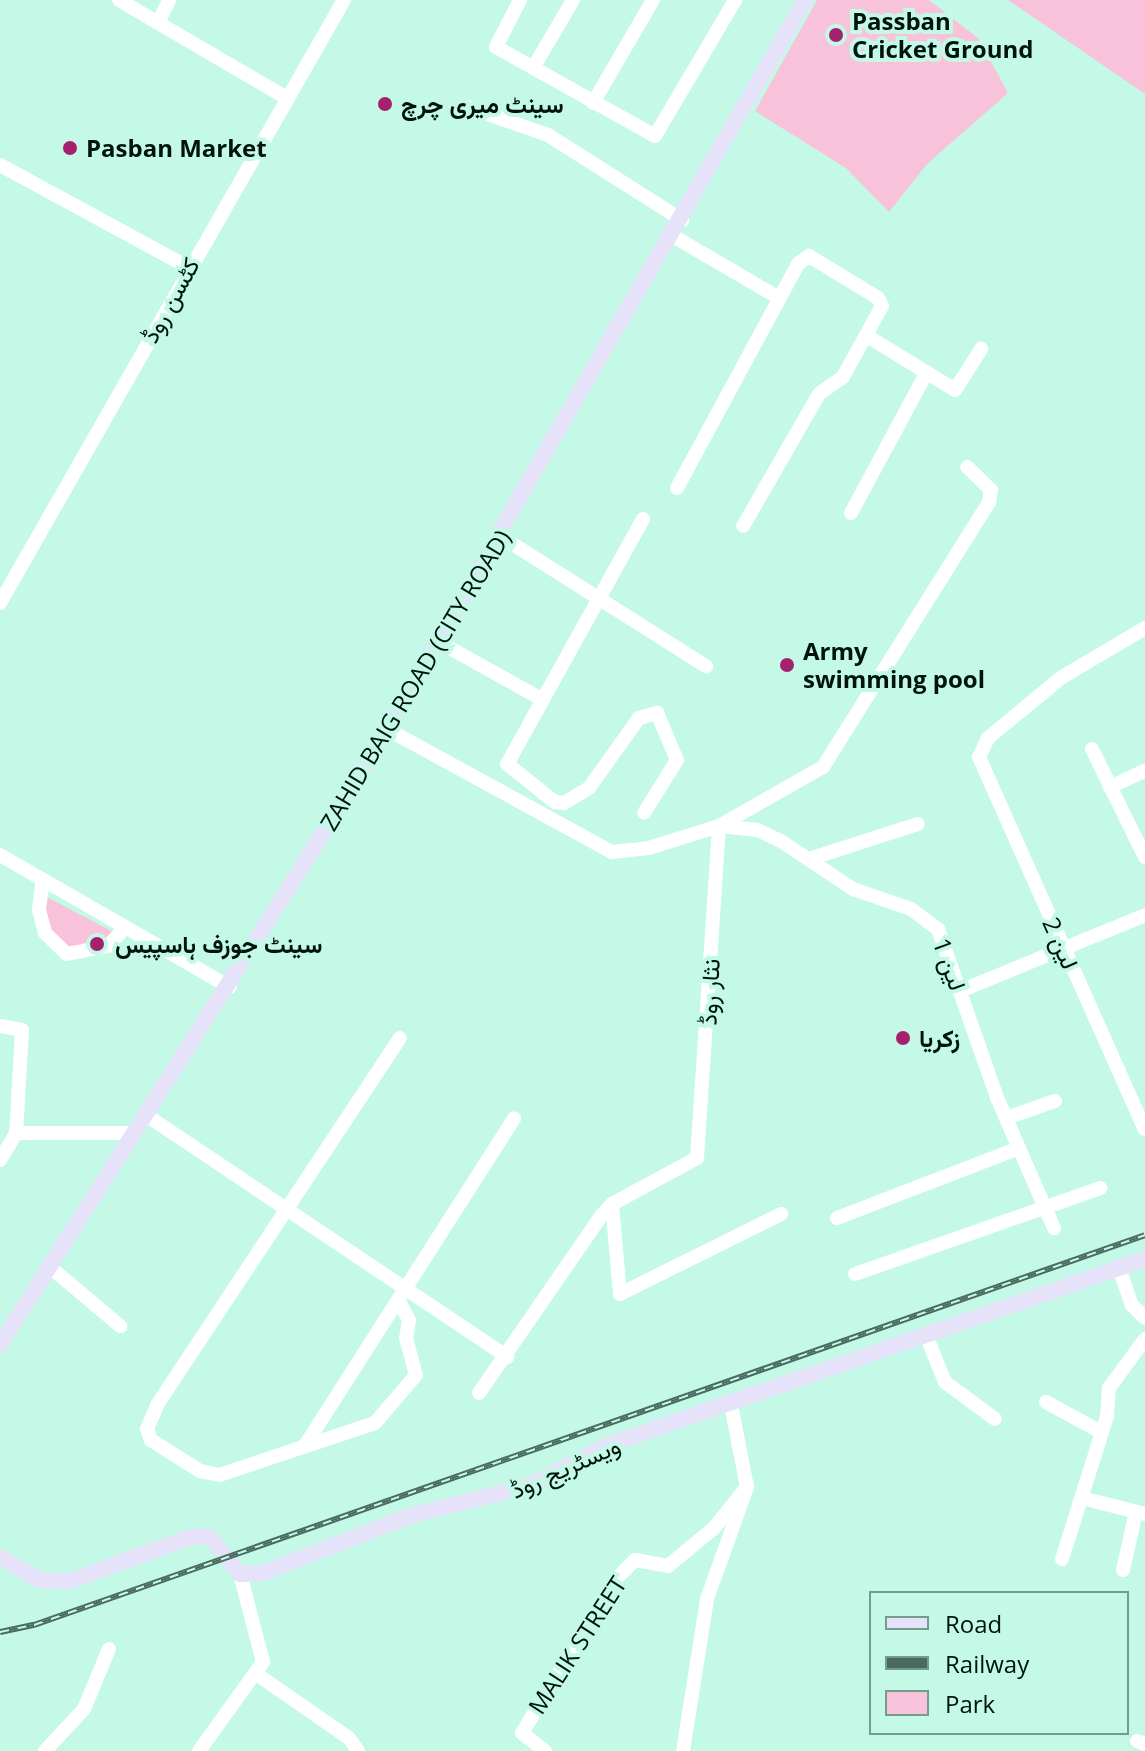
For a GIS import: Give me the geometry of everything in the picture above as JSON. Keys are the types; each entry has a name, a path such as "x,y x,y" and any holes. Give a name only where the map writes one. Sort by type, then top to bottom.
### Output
{"main road":[{"name":"ZAHID BAIG ROAD (CITY ROAD)","path":"0,1345 230,987 387,729 673,236 805,0"},
{"name":"ویسٹریج روڈ","path":"240,1574 263,1573 409,1516 529,1486 608,1445 731,1405 1145,1259"},
{"path":"0,1557 39,1580 70,1581 191,1537 210,1537 240,1574"}],"street":[{"path":"119,0 287,98"},
{"path":"158,23 169,0"},
{"name":"کٹسن روڈ","path":"0,603 188,267 344,0"},
{"path":"520,0 495,44 593,103 656,136 735,0"},
{"path":"533,68 573,0"},
{"path":"593,103 653,0"},
{"path":"468,107 548,135 682,220"},
{"path":"0,165 188,267"},
{"path":"673,236 779,298"},
{"path":"677,488 798,264 809,256 882,301 867,336 843,377 819,394 743,526"},
{"path":"867,336 958,389 981,349"},
{"path":"851,513 927,372"},
{"path":"387,729 612,852 649,848 719,826 823,767 989,502 991,490 967,467"},
{"path":"643,519 507,764 555,802 589,788 645,713 662,716 677,760 644,813"},
{"path":"500,536 706,666"},
{"name":"لین 2","path":"1145,628 1062,677 988,738 979,757 1145,1129"},
{"path":"439,642 543,700"},
{"path":"1092,749 1145,857"},
{"path":"1110,787 1145,771"},
{"path":"812,858 918,824"},
{"name":"لین 1","path":"719,826 758,830 812,858 853,889 911,909 938,929 1006,1118 1054,1228"},
{"name":"نثار روڈ","path":"612,1204 697,1158 719,826"},
{"path":"0,855 230,987"},
{"path":"43,880 39,910 45,933 67,954 108,946 125,928"},
{"path":"960,991 1145,915"},
{"path":"0,1026 22,1030 16,1133 0,1160"},
{"path":"400,1038 157,1405 147,1429 151,1440 210,1475 375,1423 416,1375 406,1338 409,1320 401,1294"},
{"path":"1006,1118 1055,1101"},
{"path":"146,1115 288,1209 401,1294 507,1357"},
{"path":"304,1447 514,1118"},
{"path":"16,1133 135,1133"},
{"path":"837,1218 1019,1148"},
{"path":"855,1274 1100,1188"},
{"path":"612,1204 620,1294 781,1214"},
{"path":"479,1393 612,1204"},
{"path":"50,1267 120,1326"},
{"path":"1119,1268 1132,1305 1145,1318"},
{"path":"926,1335 945,1382 995,1419"},
{"path":"1062,1559 1101,1432 1109,1388 1145,1339"},
{"path":"1046,1402 1101,1432"},
{"path":"683,1751 707,1599 747,1487 731,1405"},
{"name":"MALIK STREET","path":"545,1751 522,1733 616,1579 635,1560 668,1566 714,1528 747,1487"},
{"path":"1082,1498 1140,1513 1123,1570"},
{"path":"199,1751 263,1662 262,1646 240,1574"},
{"path":"45,1751 84,1709 109,1649"},
{"path":"255,1673 349,1738 358,1751"}],"green space":[{"path":"817,0 929,0 978,38 1008,93 927,164 889,212 846,168 755,111"},
{"path":"1008,0 1145,0 1145,94"},
{"path":"41,894 119,935 82,954 45,933"}],"railway":[{"path":"0,1632 34,1625 1145,1235"}],"place":[{"name":"Passban Cricket Ground","path":"836,35"},
{"name":"سینٹ میری چرچ","path":"385,104"},
{"name":"Pasban Market","path":"70,148"},
{"name":"Army swimming pool","path":"787,665"},
{"name":"سینٹ جوزف ہاسپیس","path":"97,944"},
{"name":"زکریا","path":"903,1038"}]}
